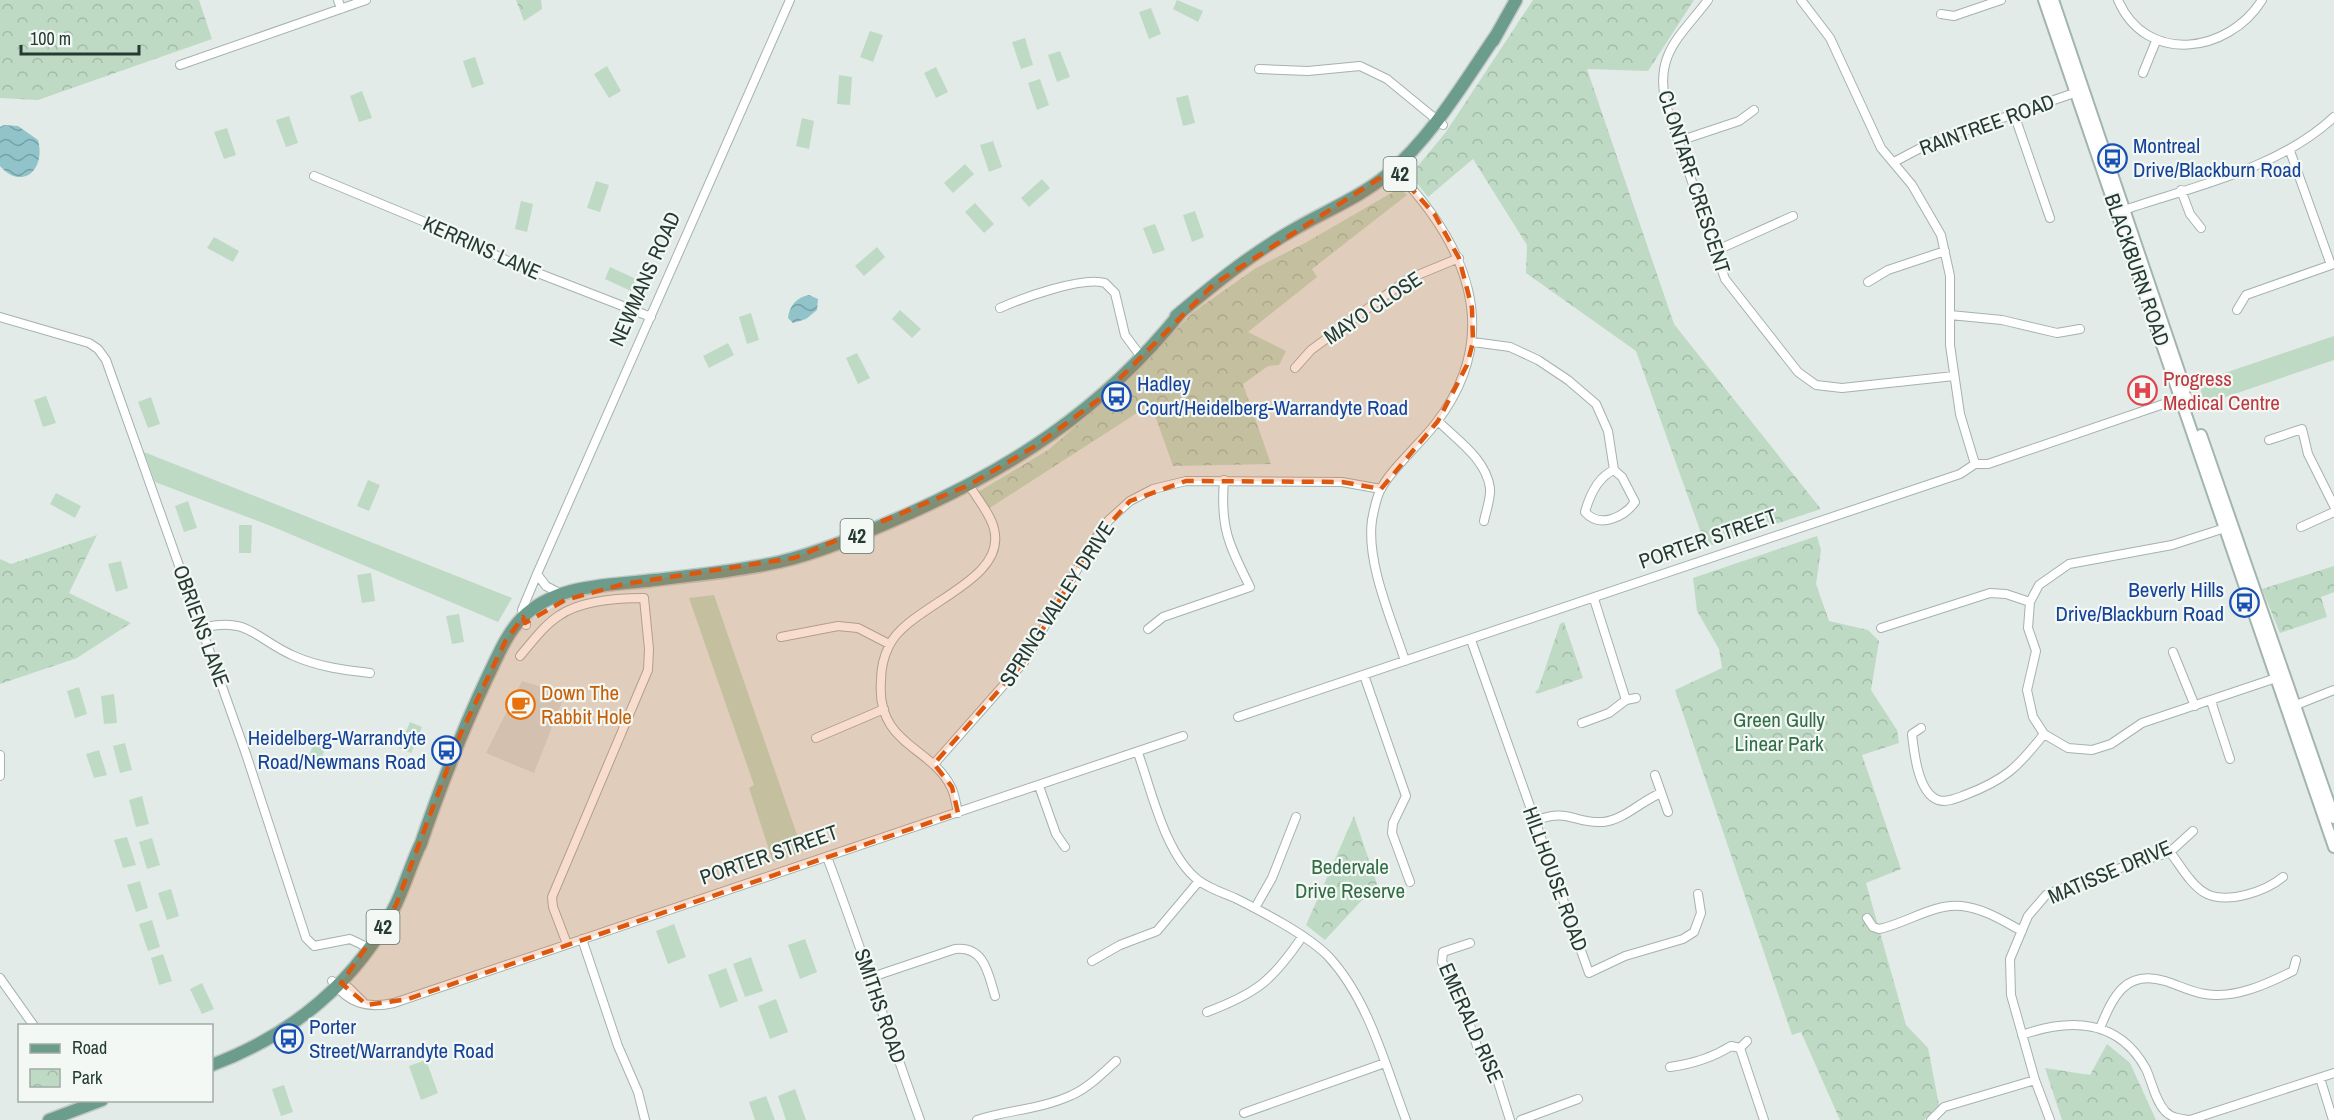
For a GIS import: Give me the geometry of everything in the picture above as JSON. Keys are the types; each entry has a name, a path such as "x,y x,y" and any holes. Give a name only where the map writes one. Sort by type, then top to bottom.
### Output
{"main road":[{"name":"42","path":"524,621 542,603 561,594 598,585 624,584 735,570 794,558 873,529 969,486 1030,450 1118,383 1140,355 1181,312 1251,258 1357,204 1396,172 1439,123 1482,64 1516,0"},
{"name":"BLACKBURN ROAD","path":"2044,0 2121,211 2280,677 2334,848"},
{"name":"BLACKBURN ROAD","path":"2053,0 2079,91"},
{"name":"42","path":"524,621 565,600 624,584"},
{"name":"NEWMANS ROAD","path":"337,984 396,905 500,665 524,621"},
{"name":"BLACKBURN ROAD","path":"2290,707 2334,818"},
{"name":"42","path":"213,1059 277,1027 337,984"},
{"name":"42","path":"213,1065 244,1052 288,1028 337,984"},
{"path":"49,1120 70,1106 96,1102"}],"street":[{"path":"338,0 341,9"},
{"path":"180,65 366,0"},
{"name":"NEWMANS ROAD","path":"524,621 522,610 537,574 790,0"},
{"name":"CLONTARF CRESCENT","path":"1708,0 1668,53 1664,63 1663,90 1725,279 1798,372 1816,385 1842,388 1954,376"},
{"path":"1801,0 1830,38 1881,148 1912,185 1941,235 1950,276 1950,345 1954,376 1960,414 1975,464"},
{"path":"1941,14 1954,16 2001,0"},
{"path":"2118,0 2131,24 2156,41 2168,44 2203,42 2227,33 2245,20 2262,0"},
{"path":"2143,73 2156,41"},
{"path":"1259,69 1308,71 1360,66 1388,79 1439,123"},
{"name":"RAINTREE ROAD","path":"1894,162 1930,143 2079,91"},
{"path":"1679,141 1739,121 1754,110"},
{"path":"2014,114 2050,218"},
{"path":"2121,211 2290,151 2317,134 2334,117"},
{"path":"2236,310 2246,295 2331,265 2290,151"},
{"path":"1396,172 1435,215 1459,258 1472,308 1473,342 1467,365 1438,421 1381,489 1372,521 1372,550 1405,661"},
{"name":"KERRINS LANE","path":"314,177 444,230 512,263 651,316"},
{"path":"2181,190 2190,214 2201,228"},
{"path":"1715,251 1792,216"},
{"path":"1868,282 1888,270 1945,251"},
{"name":"MAYO CLOSE","path":"1295,368 1311,350 1408,279 1459,258"},
{"path":"1000,308 1039,293 1090,282 1105,283 1115,293 1122,329 1140,355"},
{"path":"1950,315 2002,320 2057,333 2080,329"},
{"name":"OBRIENS LANE","path":"0,317 89,343 98,349 106,360 246,754 306,938 314,946 350,939 366,947"},
{"path":"1473,342 1510,347 1538,360 1568,380 1596,404 1608,431 1614,470 1622,477 1635,502 1627,513 1601,521 1590,517 1585,512 1588,500 1603,475 1614,470"},
{"name":"PORTER STREET","path":"1238,717 1960,474 1975,464 1988,464 2184,397"},
{"path":"1438,421 1479,461 1485,470 1490,490 1484,521"},
{"path":"2269,440 2302,429 2308,454 2334,506"},
{"path":"1148,629 1163,618 1250,587 1230,548 1223,526 1224,480"},
{"name":"SPRING VALLEY DRIVE","path":"934,764 1024,662 1092,545 1109,520 1130,501 1153,489 1186,481 1342,482 1381,489"},
{"path":"958,813 952,787 934,764 910,747 895,732 884,709 880,684 889,644 913,618 978,574 994,550 994,529 969,486"},
{"path":"2301,527 2334,512"},
{"path":"2228,526 2172,544 2069,564 2039,585 2030,602 2028,628 2036,651 2027,690 2033,717 2044,734 2068,748 2092,750 2111,744 2142,723 2280,677"},
{"path":"537,574 546,586 561,594"},
{"path":"1881,628 1990,592 2006,594 2030,602"},
{"path":"520,656 546,626 567,611 600,603 644,598 650,649 648,670 552,897 553,907 567,944"},
{"path":"1594,599 1626,700"},
{"path":"202,628 219,624 236,624 276,647 309,662 334,669 370,674"},
{"path":"781,637 838,626 858,628 889,644"},
{"name":"HILLHOUSE ROAD","path":"1471,640 1589,973 1625,956 1683,939 1694,932 1701,913 1698,894"},
{"path":"2173,652 2195,706"},
{"path":"1364,675 1406,796 1393,823 1392,833 1410,882"},
{"path":"2290,707 2334,690"},
{"path":"1582,723 1609,713 1626,700 1636,698"},
{"path":"2211,701 2230,759"},
{"path":"816,738 884,709"},
{"path":"1921,728 1912,734 1925,789 1938,800 1950,801 1995,784 2020,764 2044,734"},
{"name":"PORTER STREET","path":"337,984 343,996 367,1005 394,1004 1183,736"},
{"path":"1138,753 1167,835 1184,864 1199,881 1255,908 1302,937 1326,954 1348,979 1385,1062 1406,1120"},
{"path":"0,755 0,776"},
{"path":"1655,775 1668,812"},
{"path":"1040,786 1056,834 1065,847"},
{"path":"1534,821 1560,814 1604,822 1617,819 1661,793"},
{"path":"1255,908 1272,878 1296,817"},
{"name":"MATISSE DRIVE","path":"2050,1120 2035,1080 2011,995 2010,959 2028,916 2046,895 2083,880 2170,852 2193,831"},
{"path":"2170,852 2191,880 2208,894 2240,895 2270,887 2283,877"},
{"name":"SMITHS ROAD","path":"830,856 920,1120"},
{"path":"1092,961 1120,945 1157,931 1199,881"},
{"path":"1867,918 1873,927 1879,929 1940,909 1960,905 1990,914 2022,931"},
{"path":"1208,1012 1256,991 1285,962 1302,937"},
{"path":"582,939 618,1046 638,1092 645,1120"},
{"name":"EMERALD RISE","path":"1470,943 1443,952 1442,962 1455,981 1479,1049 1494,1069 1510,1120"},
{"path":"872,977 955,949 967,948 976,951 982,959 995,996"},
{"path":"2100,1029 2116,994 2122,987 2136,980 2148,978 2162,980 2205,994 2236,993 2270,982 2293,971 2296,960"},
{"path":"0,978 33,1024"},
{"path":"2022,1035 2049,1026 2100,1029 2118,1035 2139,1056 2165,1111 2175,1118 2197,1119 2334,1073"},
{"path":"1740,1048 1747,1041"},
{"path":"1670,1067 1688,1064 1718,1054 1731,1046 1740,1048"},
{"path":"1740,1048 1764,1120"},
{"path":"976,1120 1013,1109 1047,1104 1073,1095 1116,1061"},
{"path":"1244,1113 1385,1062"},
{"path":"2320,1078 2333,1120"},
{"path":"1931,1120 1944,1107 2035,1080"},
{"path":"1521,1120 1578,1100"}],"highlighted area":[{"path":"1394,169 1435,215 1459,258 1472,308 1473,342 1467,365 1438,421 1381,489 1342,482 1186,481 1130,501 1091,545 1024,662 934,764 952,787 958,813 408,999 367,1005 341,983 396,905 460,735 506,640 523,617 525,623 565,600 624,584 794,558 969,485 1037,445 1098,400 1214,284"}],"shaded area":[{"path":"522,681 565,694 534,773 486,753"}],"green space":[{"path":"0,0 199,0 212,39 38,100 0,98"},
{"path":"516,0 541,0 542,9 524,21"},
{"path":"1177,0 1203,11 1198,22 1173,9"},
{"path":"1533,0 1694,0 1648,71 1587,69 1674,324 1821,509 1706,547 1636,351 1526,273 1527,245 1473,159 1428,197 1416,182 1417,167 1446,132"},
{"path":"1151,8 1161,34 1149,39 1139,12"},
{"path":"870,31 883,35 873,62 860,57"},
{"path":"1025,38 1033,65 1021,69 1012,42"},
{"path":"1060,51 1070,77 1057,82 1048,55"},
{"path":"475,57 484,84 472,88 463,61"},
{"path":"607,66 621,91 609,98 594,74"},
{"path":"936,67 948,92 936,98 924,73"},
{"path":"839,75 852,77 850,105 837,104"},
{"path":"1040,79 1049,105 1037,110 1028,83"},
{"path":"362,91 372,118 359,122 350,96"},
{"path":"1188,95 1195,123 1183,126 1176,98"},
{"path":"289,116 298,143 286,147 276,120"},
{"path":"802,118 814,121 809,149 796,146"},
{"path":"227,128 236,155 224,159 214,132"},
{"path":"993,141 1002,167 989,172 980,145"},
{"path":"965,164 974,174 953,193 944,183"},
{"path":"1042,179 1050,188 1029,207 1021,198"},
{"path":"596,181 609,185 600,212 587,208"},
{"path":"1400,188 1407,195 1312,269 1317,277 1248,332 1286,351 1279,365 1268,366 1243,384 1271,464 1173,466 1151,404 988,509 978,492 1048,450 1127,382 1192,313 1256,268 1305,243"},
{"path":"521,201 533,204 527,232 515,229"},
{"path":"975,203 994,224 984,233 965,212"},
{"path":"1195,211 1204,237 1192,242 1183,215"},
{"path":"1155,224 1165,250 1153,254 1143,228"},
{"path":"214,237 239,251 233,262 207,248"},
{"path":"877,247 885,257 864,276 855,266"},
{"path":"610,267 636,279 631,291 605,279"},
{"path":"900,310 921,329 912,338 892,319"},
{"path":"751,313 759,340 747,344 739,317"},
{"path":"2334,336 2334,360 2205,404 2198,382"},
{"path":"728,343 734,355 709,368 703,356"},
{"path":"857,353 870,378 858,384 846,358"},
{"path":"46,396 56,423 43,427 34,400"},
{"path":"151,397 160,424 148,428 138,402"},
{"path":"144,452 512,598 498,622 271,526 155,482"},
{"path":"368,480 380,485 369,511 357,506"},
{"path":"56,493 81,506 75,518 50,504"},
{"path":"188,501 197,528 184,532 175,506"},
{"path":"239,525 252,525 251,553 239,553"},
{"path":"97,535 69,593 131,623 77,658 0,684 0,559 11,564"},
{"name":"Green Gully Linear Park","path":"1817,536 1821,550 1816,584 1829,621 1868,630 1879,641 1871,690 1897,730 1899,743 1862,755 1901,869 1866,883 1906,1025 1928,1048 1939,1105 1924,1120 1840,1120 1801,1032 1792,1035 1675,690 1722,668 1719,649 1697,611 1693,578"},
{"path":"121,561 128,588 116,592 108,564"},
{"path":"2334,566 2334,592 2321,597 2327,617 2280,633 2262,589"},
{"path":"371,573 375,601 362,603 357,575"},
{"path":"714,595 803,852 773,862 749,788 754,785 689,598"},
{"path":"459,614 464,642 452,644 446,616"},
{"path":"1564,622 1583,678 1537,694 1535,691 1538,690 1560,624"},
{"path":"79,687 87,714 75,718 67,691"},
{"path":"114,694 117,723 104,724 101,696"},
{"path":"410,722 422,727 411,753 399,748"},
{"path":"315,737 327,741 319,768 307,764"},
{"path":"125,743 132,770 120,773 113,746"},
{"path":"99,750 107,775 94,778 86,754"},
{"path":"142,796 149,824 136,827 129,800"},
{"name":"Bedervale Drive Reserve","path":"1354,816 1377,884 1325,940 1306,925"},
{"path":"127,837 136,865 123,868 114,840"},
{"path":"152,838 160,865 147,869 139,842"},
{"path":"140,881 148,908 136,912 127,885"},
{"path":"171,889 179,916 167,920 158,893"},
{"path":"152,920 160,947 148,951 139,924"},
{"path":"674,924 686,957 668,964 656,931"},
{"path":"805,939 817,972 800,979 788,945"},
{"path":"163,954 172,981 159,985 151,958"},
{"path":"751,957 763,991 745,997 733,964"},
{"path":"726,968 738,1001 720,1008 708,975"},
{"path":"202,983 214,1009 202,1014 190,989"},
{"path":"776,999 788,1032 770,1039 758,1006"},
{"path":"2107,1044 2130,1063 2156,1120 2062,1120 2045,1068 2090,1075"},
{"path":"426,1060 438,1093 421,1100 409,1066"},
{"path":"284,1085 293,1112 281,1116 272,1089"},
{"path":"795,1089 806,1120 786,1120 778,1096"},
{"path":"766,1096 775,1120 755,1120 749,1102"}],"water":[{"path":"18,126 38,140 39,160 30,174 24,177 16,177 0,166 0,127"},
{"path":"809,295 818,299 817,310 806,319 793,323 788,318 792,306 797,300"}],"place":[{"name":"Montreal Drive/Blackburn Road","path":"2112,158"},
{"name":"Progress Medical Centre","path":"2142,391"},
{"name":"Hadley Court/Heidelberg-Warrandyte Road","path":"1116,396"},
{"name":"Beverly Hills Drive/Blackburn Road","path":"2245,602"},
{"name":"Down The Rabbit Hole","path":"520,705"},
{"name":"Heidelberg-Warrandyte Road/Newmans Road","path":"447,750"},
{"name":"Porter Street/Warrandyte Road","path":"288,1039"}]}
